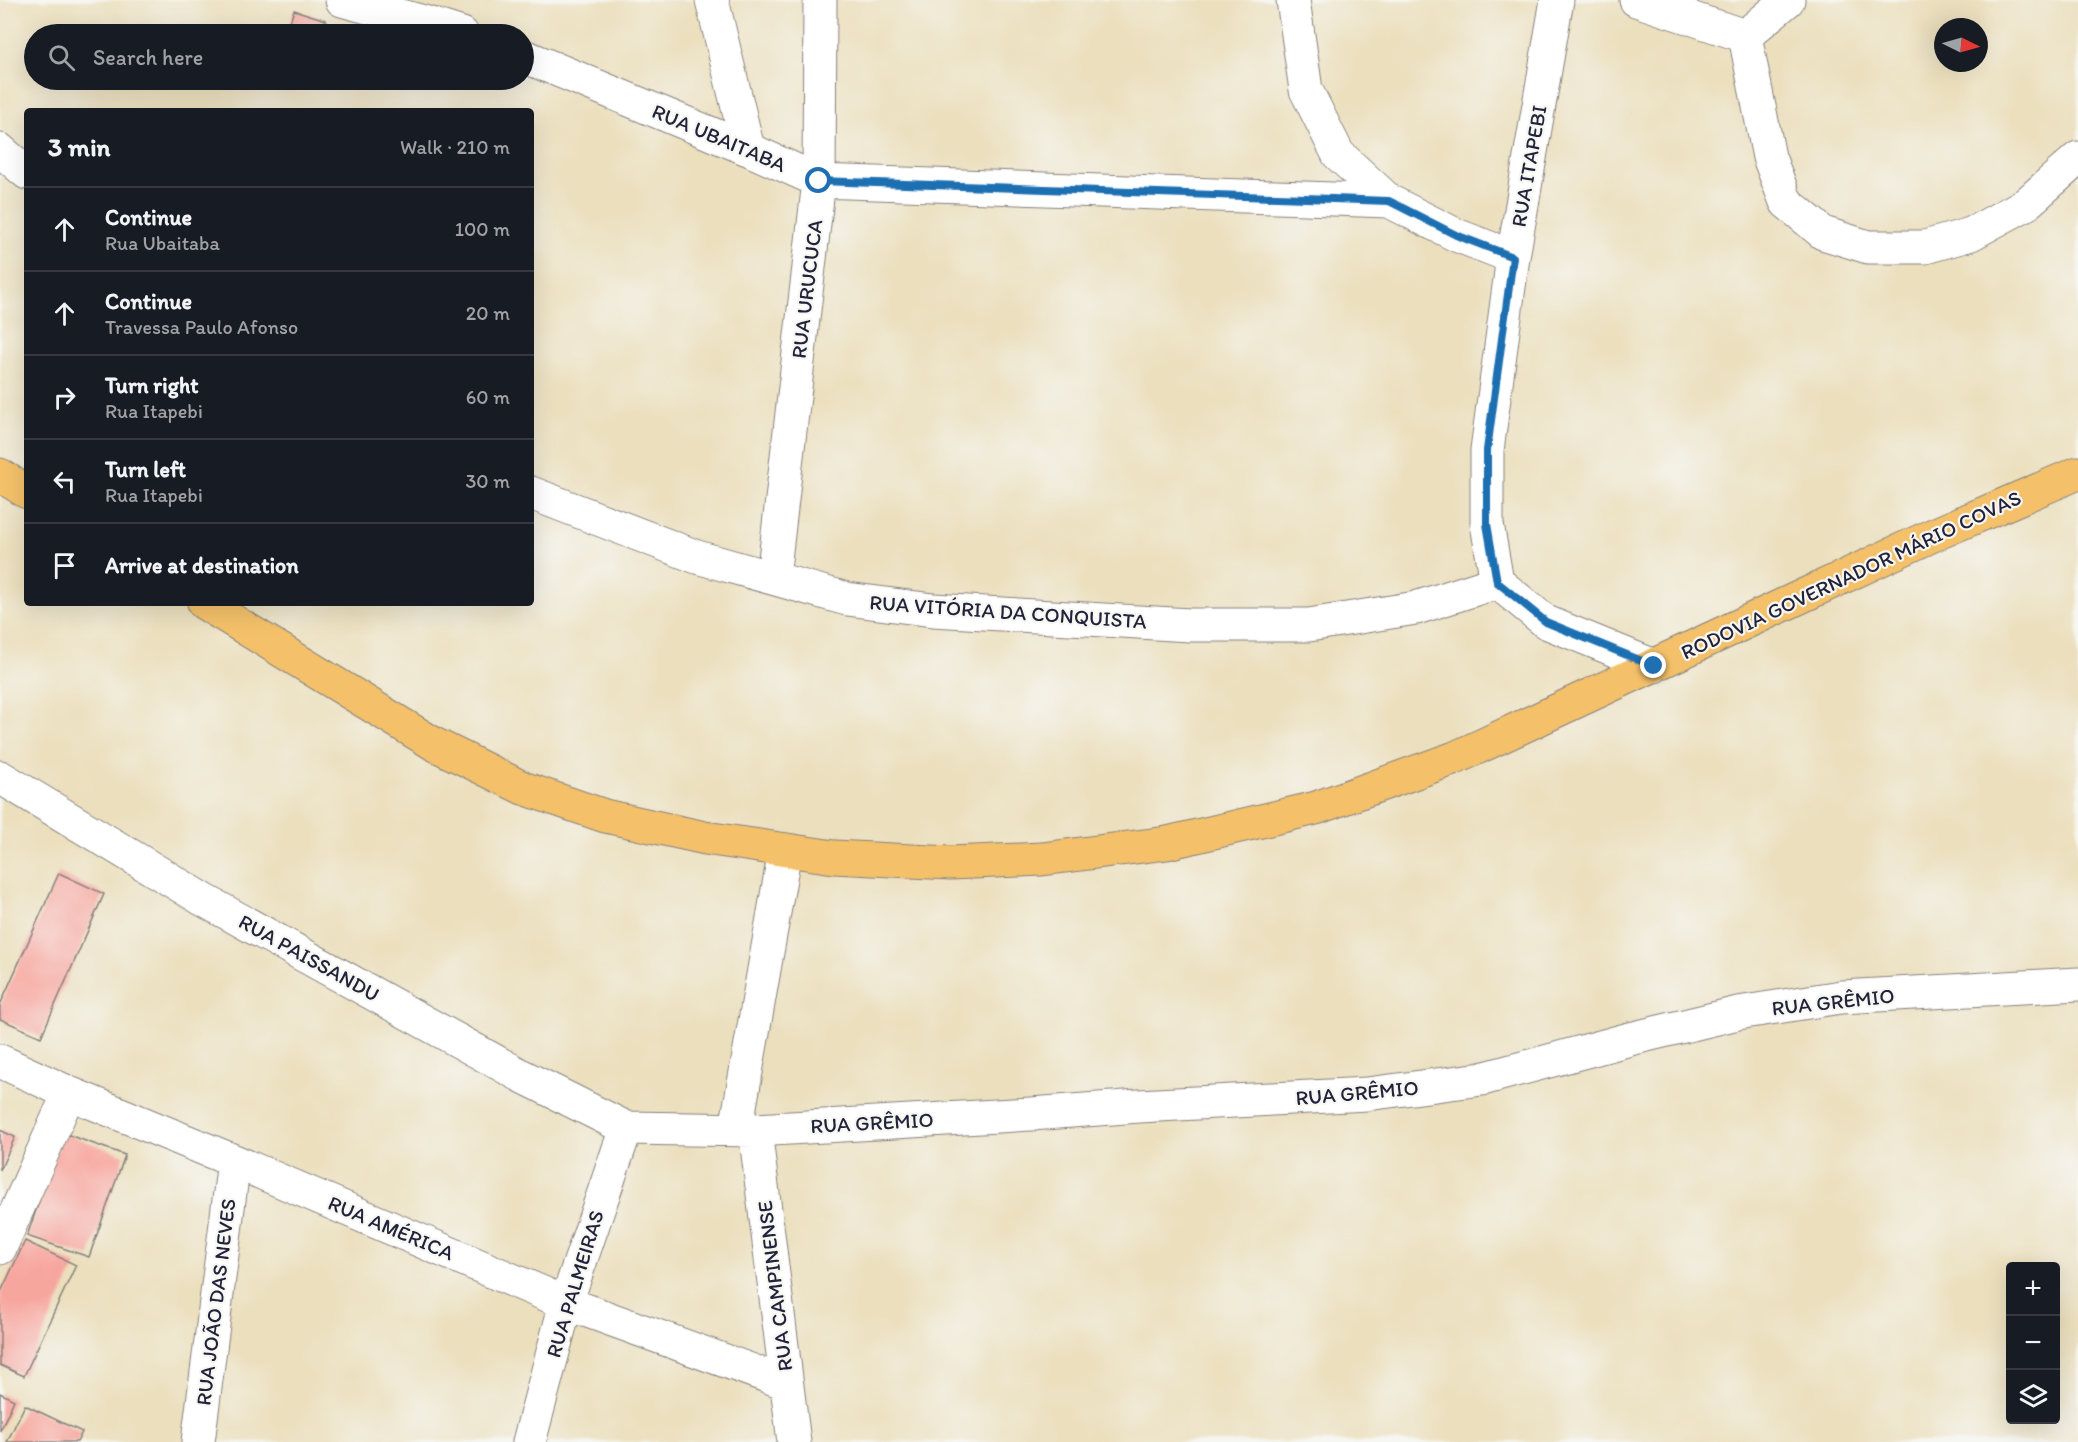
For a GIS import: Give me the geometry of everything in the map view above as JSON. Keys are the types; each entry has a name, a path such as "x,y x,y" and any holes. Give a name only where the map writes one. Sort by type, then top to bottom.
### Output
{"highway":[{"name":"RODOVIA GOVERNADOR MÁRIO COVAS","path":"209,606 434,744 523,788 605,816 705,837 834,857 950,863 1042,859 1167,843 1316,808 1455,758 1931,536 2078,473"},
{"path":"0,475 24,490"}],"street":[{"path":"342,0 430,24"},
{"path":"712,0 748,149"},
{"name":"RUA URUCUCA","path":"773,577 819,181 820,0"},
{"path":"1293,0 1306,90 1338,154 1389,201 1456,235 1513,257"},
{"name":"RUA ITAPEBI","path":"1497,582 1487,524 1487,450 1513,257 1557,0"},
{"path":"1636,0 1744,36"},
{"path":"1744,36 1788,0"},
{"path":"1744,36 1769,157 1786,202 1823,233 1868,247 1925,247 1971,234 2026,204 2078,158"},
{"name":"RUA UBAITABA","path":"534,60 819,181 1389,201"},
{"path":"0,150 24,170"},
{"name":"RUA VITÓRIA DA CONQUISTA","path":"534,494 697,557 847,599 933,610 1190,625 1309,625 1416,608 1497,582"},
{"path":"1497,582 1546,622 1654,666"},
{"name":"RUA PAISSANDU","path":"0,777 204,900 520,1075 626,1128"},
{"name":"RUA CAMPINENSE","path":"785,850 746,1129 790,1412"},
{"name":"RUA GRÊMIO","path":"626,1128 746,1129 1367,1094 1482,1079 1630,1039 1750,1011 1841,997 2078,984"},
{"name":"RUA AMÉRICA","path":"0,1062 566,1303 790,1412"},
{"path":"0,1248 69,1093"},
{"name":"RUA PALMEIRAS","path":"529,1442 566,1303 626,1128"},
{"name":"RUA JOÃO DAS NEVES","path":"198,1442 234,1161"},
{"path":"781,1442 790,1412"}],"building":[{"path":"294,10 326,20 325,24 289,24"},
{"path":"59,873 104,894 41,1037 0,1019 0,1005"},
{"path":"0,1130 15,1137 0,1170"},
{"path":"63,1133 125,1155 89,1257 27,1236"},
{"path":"25,1241 76,1265 24,1376 0,1365 0,1294"},
{"path":"0,1393 14,1400 0,1431"},
{"path":"25,1405 82,1432 77,1442 7,1442"}],"route":[{"path":"819,181 1389,201 1456,235 1513,257 1487,450 1487,524 1497,582 1546,622 1654,666"}]}
